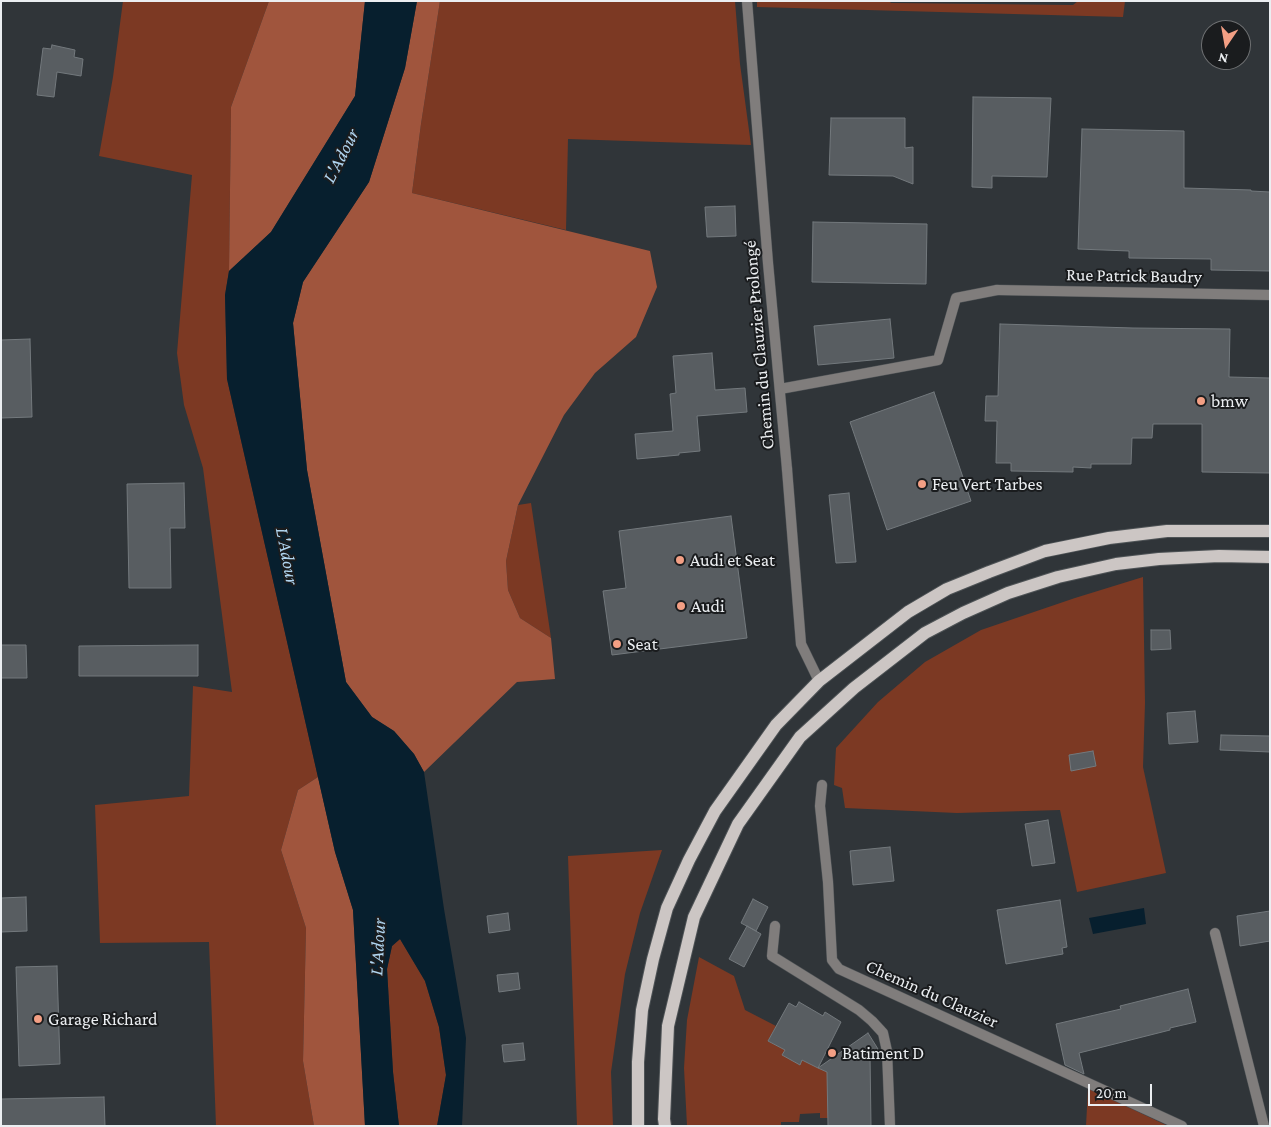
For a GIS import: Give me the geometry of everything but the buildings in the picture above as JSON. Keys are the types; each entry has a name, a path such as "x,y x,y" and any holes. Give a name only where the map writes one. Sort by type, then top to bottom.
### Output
{"main road":[{"path":"638,1126 638,1062 642,1010 667,908 689,860 715,811 776,725 820,681 908,612 947,590 1045,551 1109,538 1167,531 1270,531"},
{"path":"665,1126 668,1026 694,917 738,824 800,737 854,688 925,633 963,613 1008,593 1058,577 1116,564 1159,559 1219,556 1270,557"}],"street":[{"name":"Chemin du Clauzier Prolongé","path":"747,1 801,644 820,681"},
{"name":"Rue Patrick Baudry","path":"780,389 938,360 956,298 997,290 1270,295"},
{"name":"Chemin du Clauzier","path":"822,785 820,806 828,882 832,960 839,969 1182,1126"},
{"path":"775,926 772,956 859,1010 883,1033 887,1050 890,1126"},
{"path":"1215,933 1264,1126"}],"shaded area":[{"path":"123,1 269,1 231,107 229,271 225,295 227,379 318,777 298,790 281,850 306,928 303,1061 314,1126 216,1126 209,942 100,943 95,805 189,796 193,686 232,692 203,468 184,405 177,353 192,175 99,156 113,77"},
{"path":"269,1 365,1 355,96 271,232 229,271 231,107"},
{"path":"417,1 440,1 412,193 650,251 657,287 636,337 595,373 564,415 518,505 506,561 508,590 520,618 551,638 555,679 517,682 424,772 414,754 394,731 372,717 346,682 307,470 293,323 303,282 369,182 405,68"},
{"path":"440,1 735,1 740,64 751,145 568,139 566,230 412,193"},
{"path":"757,1 889,1 891,3 1073,5 1078,1 1125,1 1123,17 757,7"},
{"path":"531,503 551,638 520,618 508,590 506,561 518,505"},
{"path":"1143,577 1145,703 1143,767 1166,873 1077,892 1060,810 957,813 845,808 842,788 834,785 836,748 878,702 925,662 981,630"},
{"path":"318,777 335,852 353,910 365,1126 314,1126 303,1061 306,928 281,850 298,790"},
{"path":"662,850 640,913 625,974 611,1072 613,1126 577,1126 568,856"},
{"path":"400,939 425,981 439,1027 446,1075 437,1126 399,1126 393,1072 387,969 392,946"},
{"path":"699,957 734,976 745,1010 776,1026 768,1041 785,1050 800,1064 802,1060 827,1072 828,1102 838,1118 820,1118 820,1113 800,1114 799,1122 781,1122 781,1126 687,1126 684,1068 687,1020"},
{"path":"1088,1088 1168,1126 1086,1126"}],"water":[{"name":"L'Adour","path":"365,1 417,1 405,68 369,182 303,282 293,323 307,470 346,682 372,717 394,731 414,754 424,772 444,909 466,1038 462,1126 437,1126 446,1075 439,1027 425,981 400,939 392,946 387,969 393,1072 399,1126 365,1126 353,910 335,852 227,379 225,295 229,271 271,232 355,96"},
{"path":"1144,908 1146,924 1093,934 1089,918"}],"place":[{"name":"bmw","path":"1201,401"},
{"name":"Feu Vert Tarbes","path":"922,484"},
{"name":"Audi et Seat","path":"680,560"},
{"name":"Audi","path":"681,606"},
{"name":"Seat","path":"617,644"},
{"name":"Garage Richard","path":"38,1019"},
{"name":"Batiment D","path":"832,1053"}]}
